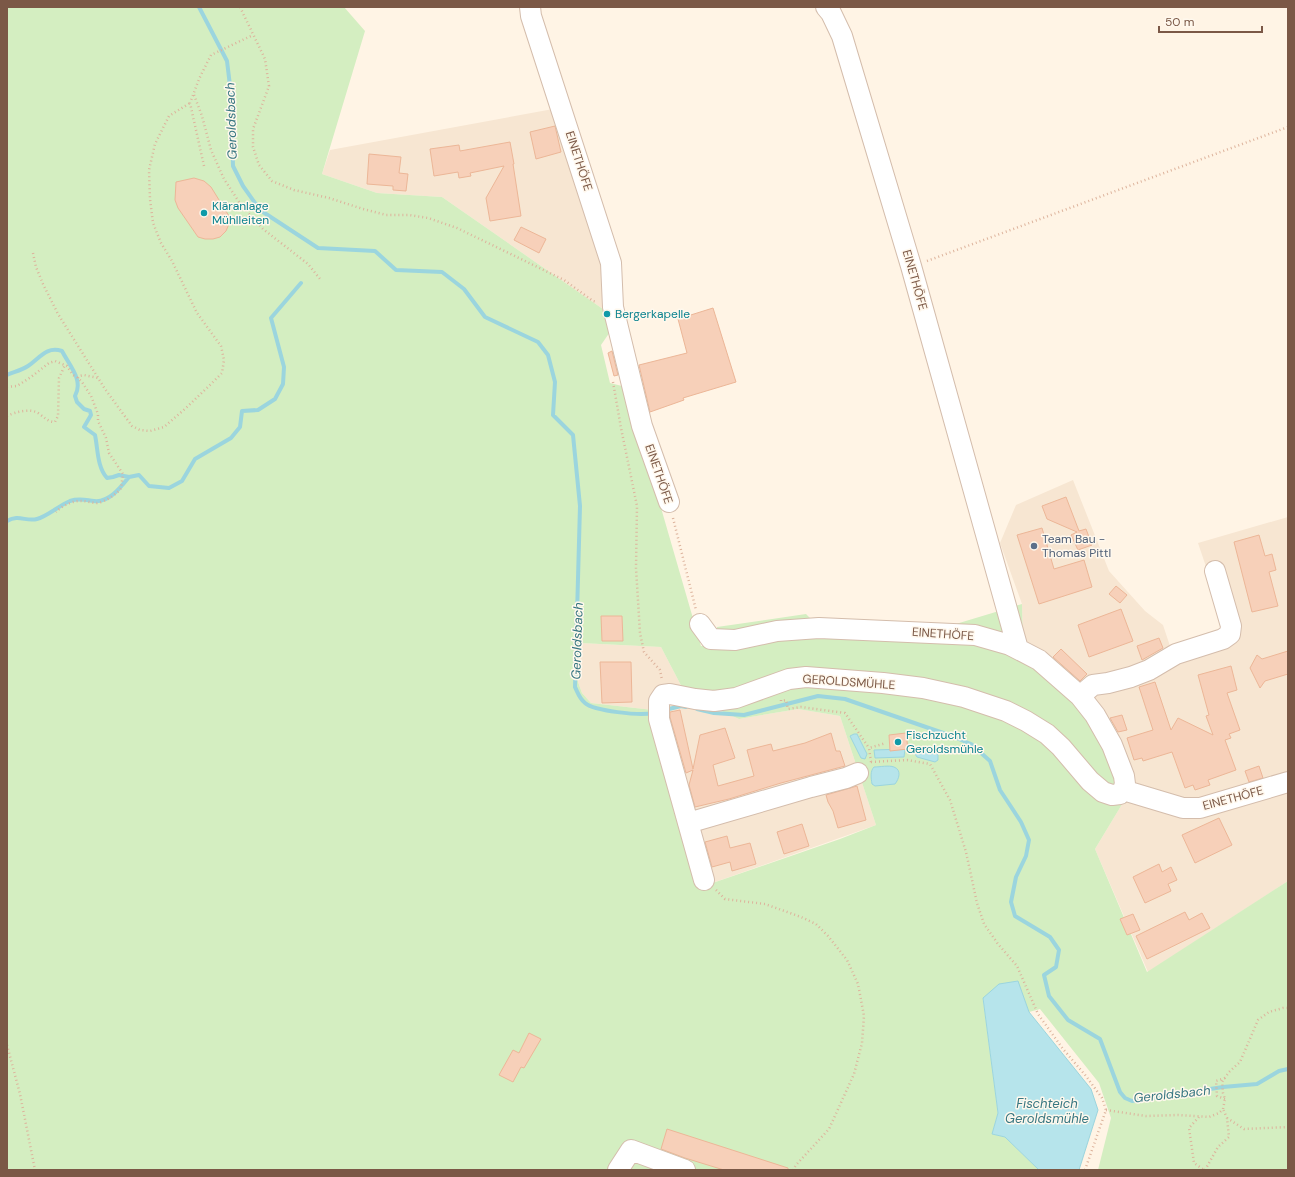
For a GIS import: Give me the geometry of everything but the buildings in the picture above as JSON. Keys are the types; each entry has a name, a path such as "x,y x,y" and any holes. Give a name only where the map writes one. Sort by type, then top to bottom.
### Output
{"street":[{"name":"EINETHÖFE","path":"530,7 531,16 611,264 613,307 642,426 669,502"},
{"name":"EINETHÖFE","path":"826,7 831,13 842,36 911,266 1018,650"},
{"path":"1080,696 1093,685 1131,677 1149,670 1176,654 1222,639 1230,634 1231,626 1215,571"},
{"name":"EINETHÖFE","path":"700,624 711,639 734,640 778,631 819,628 975,635 1010,645 1039,660 1080,696 1095,715 1112,745 1124,776 1125,784 1123,790 1183,808 1200,808 1288,782"},
{"name":"GEROLDSMÜHLE","path":"661,705 670,694 695,700 722,700 742,696 789,679 806,677 883,683 923,688 964,697 1006,711 1026,721 1047,734 1090,781 1103,792 1112,795 1120,794 1123,790"},
{"path":"661,705 688,823 704,880"},
{"path":"688,823 846,778 864,767"},
{"path":"618,1170 631,1150 685,1170"}],"path":[{"path":"240,7 265,59 269,86 253,129 253,146 259,165 272,181 294,190 329,198 386,215 409,215 428,218 457,228 564,280 593,300 613,307"},
{"path":"33,253 36,267 58,314 98,378 132,426 140,430 150,431 164,427 222,373 224,360 221,346 197,313 172,261 161,243 153,223 149,170 155,144 169,116 190,103 199,79 211,55 253,35"},
{"path":"194,95 202,116 211,150 224,179 241,205 263,229 308,264 320,279"},
{"path":"190,103 204,166"},
{"path":"911,266 1288,126"},
{"path":"7,386 17,386 32,377 49,363 56,361 67,366 91,396 98,414 98,421 106,438 112,458 123,474 121,488 107,499 97,503 81,500 77,501 68,504 56,512"},
{"path":"7,416 14,413 36,412 49,422 55,422 58,416 59,378 65,365"},
{"path":"78,378 79,376 84,375 98,378"},
{"path":"612,380 620,428 637,506 636,568 640,633 644,652 660,670 661,705"},
{"name":"EINETHÖFE","path":"669,502 700,624"},
{"path":"786,700 788,709 801,707 845,713 869,748 864,767 906,760 930,764 950,800 966,852 977,904 984,924 998,944 1017,966 1038,1014 1063,1049 1102,1098 1106,1110 1084,1170"},
{"path":"869,748 886,744"},
{"path":"704,880 725,899 765,904 801,916 816,924 828,936 847,960 858,984 864,1016 862,1043 854,1074 829,1129 793,1170"},
{"path":"1199,1117 1189,1128 1194,1163 1204,1170 1218,1147 1230,1137 1224,1109 1225,1099 1222,1082 1240,1062 1258,1020 1270,1012 1288,1008"},
{"path":"7,1045 20,1094 35,1170"},
{"path":"1225,1099 1217,1096 1216,1080 1226,1077"},
{"path":"1106,1110 1146,1116 1178,1115 1209,1117 1224,1109"},
{"path":"1227,1118 1244,1129 1288,1128"}],"shaded area":[{"path":"564,107 621,285 610,314 442,197 377,193 322,174 330,150"},
{"path":"1073,480 1109,571 1145,611 1163,625 1172,652 1228,632 1198,543 1288,517 1288,881 1148,972 1095,849 1124,801 1023,648 1022,604 1000,543 1016,505"},
{"path":"580,643 661,647 686,695 739,719 798,709 840,716 876,825 701,887 653,710 591,703 582,693 578,682"}],"green space":[{"path":"7,7 344,7 365,31 322,174 377,193 442,197 610,314 612,329 601,345 610,383 626,387 701,646 717,646 717,627 806,614 815,623 936,630 1022,604 1023,648 1076,702 1120,774 1124,801 1095,849 1147,972 1288,881 1288,1170 1098,1170 1111,1118 1099,1083 1040,1009 1029,1012 1017,981 983,999 998,1113 992,1134 1005,1137 1039,1170 7,1170","holes":["580,643 661,647 686,695 739,719 798,709 840,716 876,825 701,887 653,710 591,703 582,693 578,682"]}],"water":[{"path":"857,734 867,754 865,759 861,758 850,736"},
{"path":"917,747 935,752 938,755 938,760 935,762 917,757 915,754 915,748"},
{"path":"905,749 904,757 875,758 874,750"},
{"path":"890,766 897,768 899,772 898,780 895,784 875,786 872,784 871,777 874,767"},
{"name":"Fischteich Geroldsmühle","path":"1018,981 1029,1012 1091,1089 1098,1110 1079,1170 1039,1170 1005,1137 992,1134 998,1113 983,998 999,984"}],"waterway":[{"name":"Geroldsbach","path":"199,7 227,61 231,94 233,166 243,186 260,210 318,248 375,251 396,270 442,272 464,289 485,317 538,342 548,355 555,382 553,415 573,435 580,506 575,687 581,699 590,706 618,712 638,714 653,713"},
{"path":"7,521 15,518 29,520 37,519 73,500 105,500 114,494 129,477 139,475 149,486 169,488 182,481 195,459 231,438 240,427 242,411 258,410 275,399 283,384 284,367 271,318 301,283"},
{"path":"7,375 21,370 47,351 62,351 77,378 78,384 75,396 77,402 84,409 90,411 91,415 84,427 95,435 101,469 107,478 119,475 129,477"},
{"name":"Geroldsbach","path":"697,709 714,713 744,715 818,696 845,699 971,744 990,761 1000,790 1021,822 1029,840 1026,856 1016,877 1011,902 1015,916 1050,937 1059,950 1056,967 1044,975 1049,996 1068,1020 1100,1039 1120,1092 1125,1098 1132,1101 1223,1087 1257,1084 1279,1071 1288,1069"},
{"name":"Geroldsbach","path":"665,710 681,706 686,707"}],"place":[{"name":"Kläranlage Mühlleiten","path":"204,213"},
{"name":"Bergerkapelle","path":"607,314"},
{"name":"Team Bau - Thomas Pittl","path":"1034,546"},
{"name":"Fischzucht Geroldsmühle","path":"898,742"}]}
